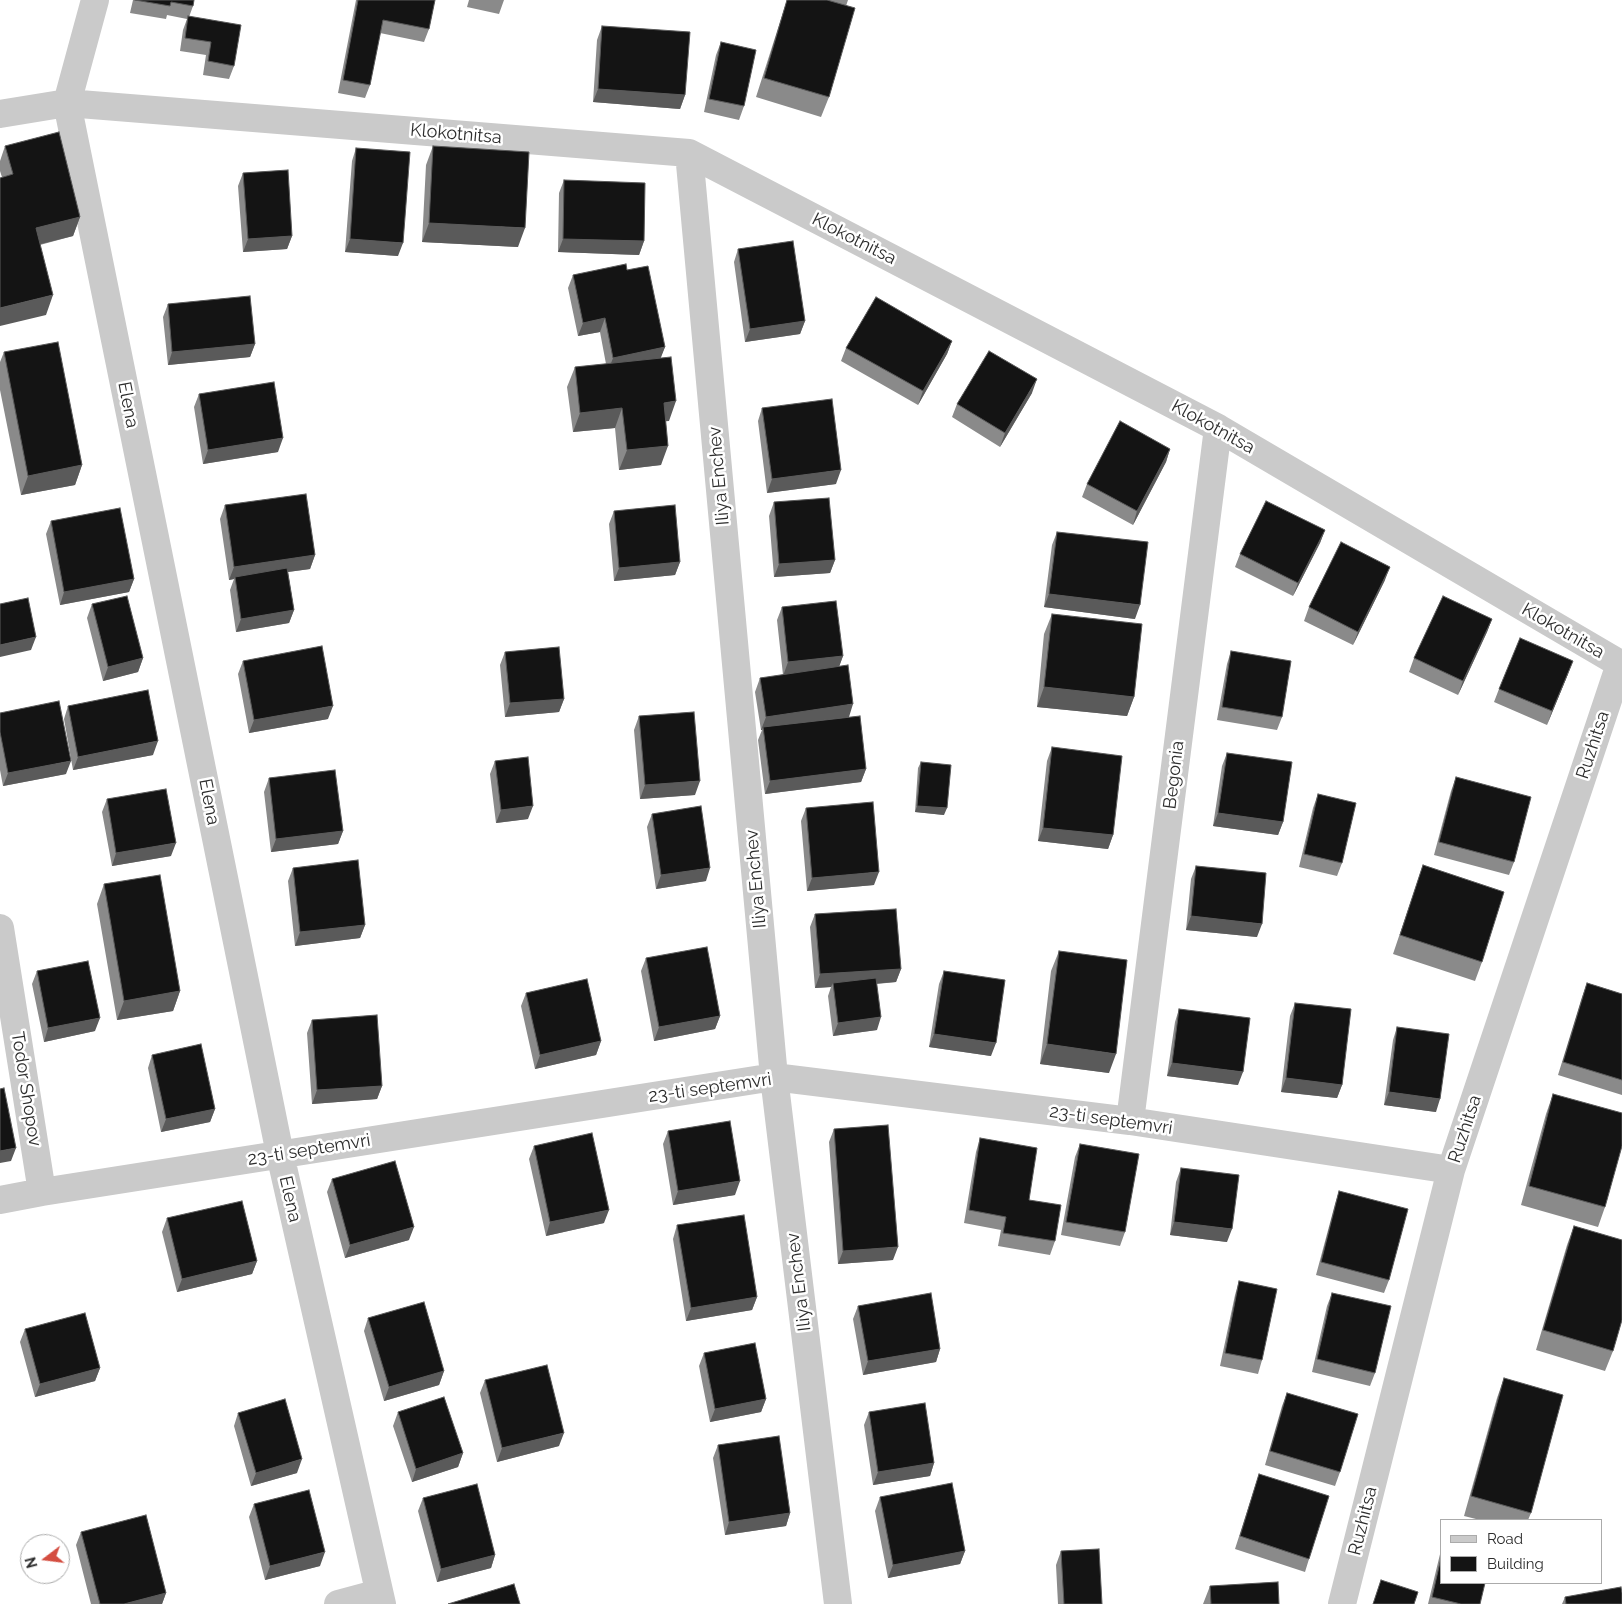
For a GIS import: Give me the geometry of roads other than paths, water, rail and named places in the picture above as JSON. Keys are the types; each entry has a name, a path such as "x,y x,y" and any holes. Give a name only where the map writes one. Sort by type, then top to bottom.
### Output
{"street":[{"name":"Elena","path":"95,0 67,104 280,1154 380,1598"},
{"name":"Klokotnitsa","path":"0,114 67,104 689,153 1218,428 1621,665"},
{"name":"Iliya Enchev","path":"689,153 774,1077 838,1604"},
{"name":"Begonia","path":"1130,1121 1218,428"},
{"name":"Ruzhitsa","path":"1342,1604 1451,1170 1621,665"},
{"name":"Todor Shopov","path":"0,928 42,1192"},
{"name":"23-ti septemvri","path":"0,1200 774,1077 1130,1121 1451,1170"},
{"path":"338,1604 380,1598"}]}
